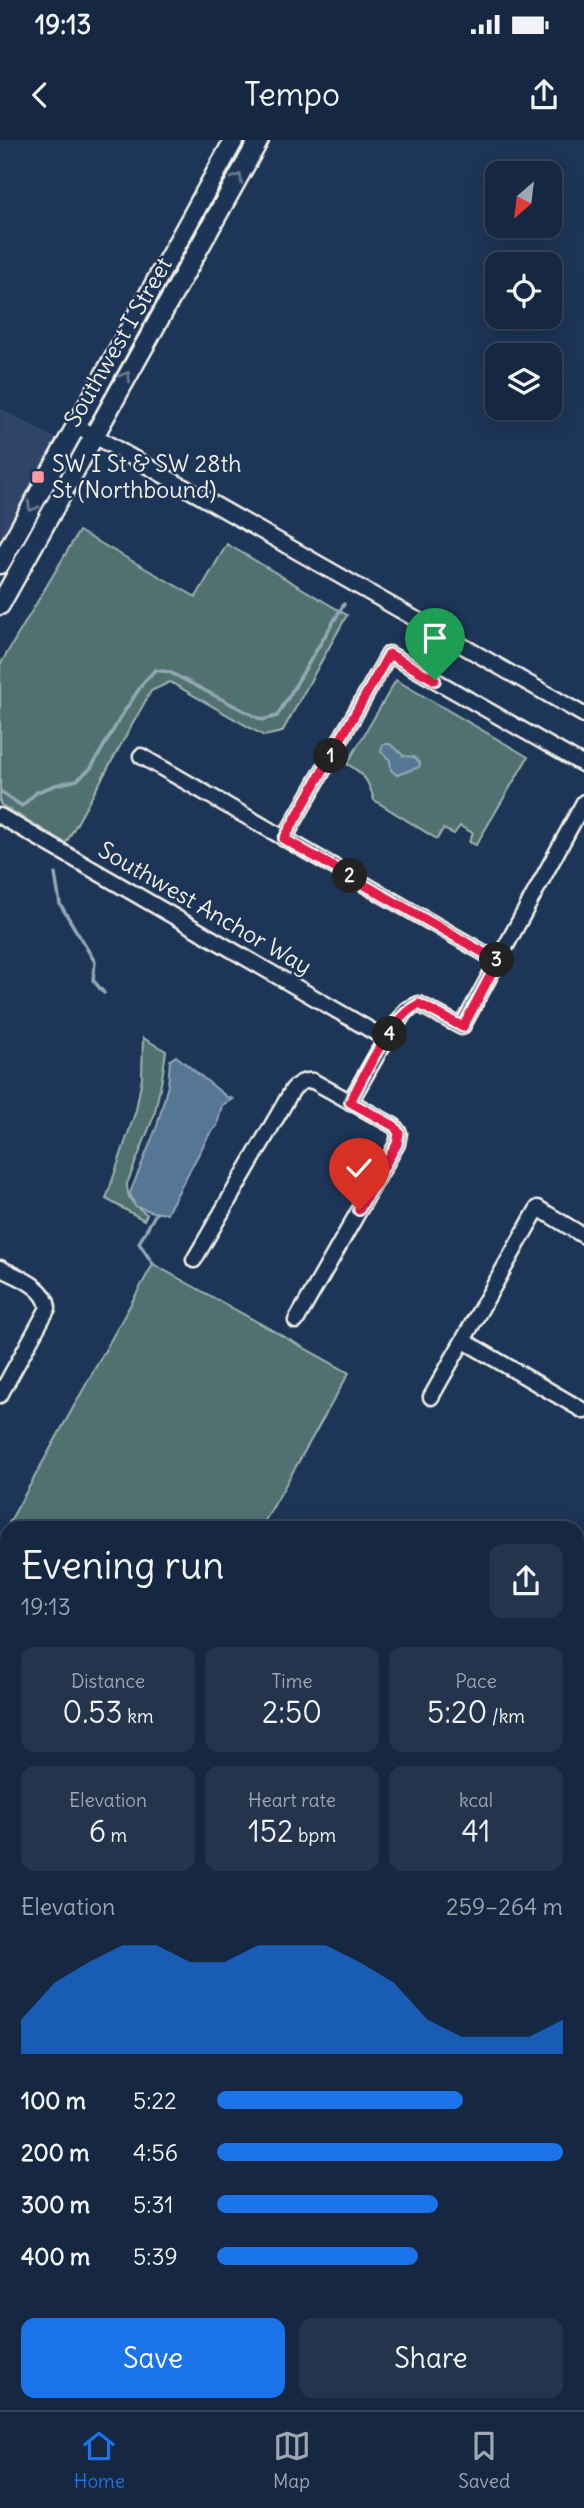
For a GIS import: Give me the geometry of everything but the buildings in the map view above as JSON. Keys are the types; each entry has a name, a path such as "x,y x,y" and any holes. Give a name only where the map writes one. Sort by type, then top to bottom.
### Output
{"main road":[{"name":"Southwest I Street","path":"0,605 85,431 234,140"},
{"name":"Southwest I Street","path":"0,564 85,431 259,140"}],"street":[{"path":"85,431 584,715"},
{"path":"284,839 389,654 584,765"},
{"path":"141,757 498,961"},
{"path":"350,1102 406,1010 419,1004 463,1027 584,802"},
{"name":"Southwest Anchor Way","path":"0,816 386,1039"},
{"path":"194,1260 293,1090 306,1080 394,1126 399,1133 397,1144 296,1321"},
{"path":"431,1397 538,1208 584,1236"},
{"path":"0,1268 41,1290 47,1298 48,1308 0,1395"},
{"path":"464,1341 584,1411"}],"shaded area":[{"path":"0,408 57,439 0,541"},
{"path":"383,744 390,744 404,756 414,757 420,763 419,767 397,775 391,770 390,760 381,752"},
{"path":"176,1056 233,1099 222,1105 217,1126 210,1133 167,1213 156,1213 135,1206 130,1193 157,1126 168,1085 170,1060"}],"green space":[{"path":"79,531 196,597 227,544 347,615 282,732 264,736 170,682 151,691 66,843 0,804 0,665"},
{"path":"396,680 528,757 476,845 469,842 473,833 460,826 454,834 443,829 437,839 374,800 365,779 347,764"},
{"path":"143,1038 166,1051 154,1116 127,1184 132,1202 147,1214 144,1220 106,1199 136,1110 142,1078"},
{"path":"153,1264 349,1373 265,1521 10,1521"}],"waterway":[{"path":"0,791 22,806 37,792 77,780 91,768 122,715 155,670 169,672 262,720 277,716 344,604"},
{"path":"55,874 60,904 95,962 93,980 104,993"},
{"path":"153,1264 139,1243 156,1213"}],"place":[{"name":"SW I St & SW 28th St (Northbound)","path":"38,477"}],"route":[{"path":"359,1210 397,1144 399,1133 394,1126 350,1102 406,1010 419,1004 463,1027 498,961 284,839 389,654 435,680"}]}
